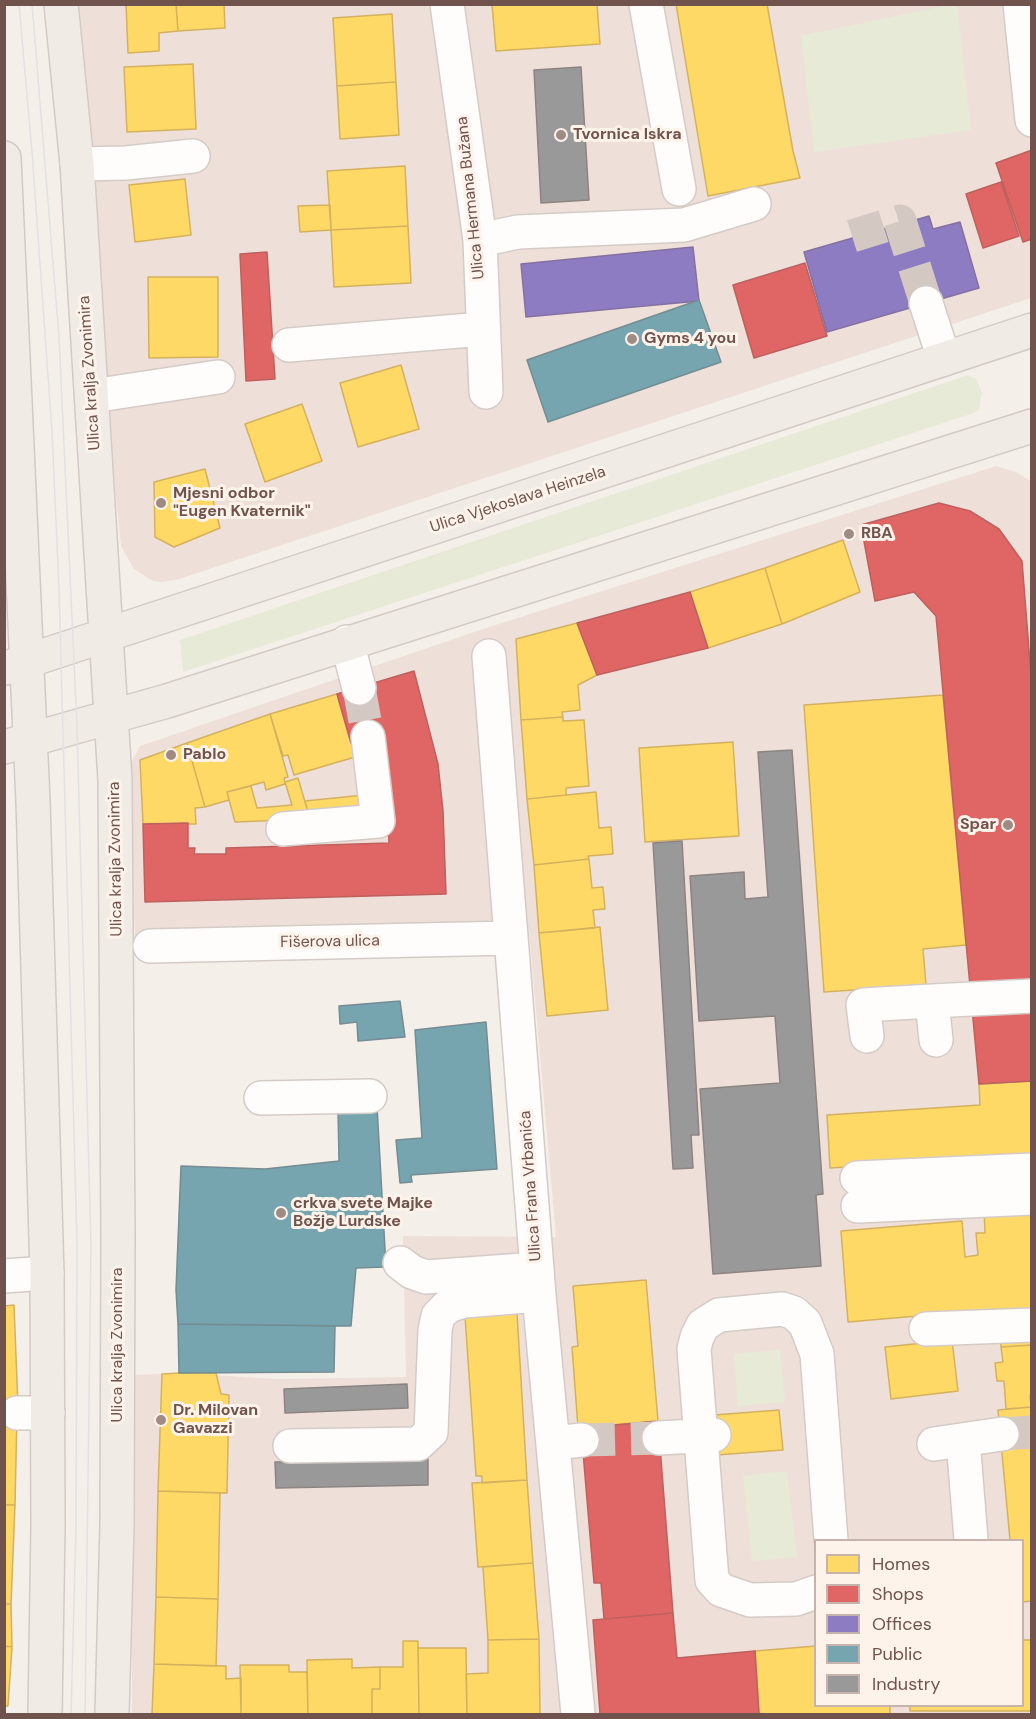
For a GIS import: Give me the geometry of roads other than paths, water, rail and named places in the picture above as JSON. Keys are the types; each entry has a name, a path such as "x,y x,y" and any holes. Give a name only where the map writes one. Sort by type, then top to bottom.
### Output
{"main road":[{"name":"Ulica kralja Zvonimira","path":"61,4 76,164 92,396 116,813 117,1525 112,1714"},
{"path":"4,158 17,742 47,1273 33,1413 45,1714"},
{"name":"Ulica Vjekoslava Heinzela","path":"16,664 1031,331"},
{"path":"17,742 112,717 1032,426"}],"street":[{"name":"Ulica Hermana Bužana","path":"447,4 480,240 486,392"},
{"path":"646,4 680,189"},
{"path":"1020,4 1032,120"},
{"path":"76,164 126,164 193,156"},
{"path":"480,240 518,232 684,225 754,204"},
{"path":"926,303 944,359"},
{"path":"289,345 483,328"},
{"path":"92,396 218,377"},
{"path":"347,642 358,688"},
{"name":"Ulica Frana Vrbanića","path":"489,656 538,1282 568,1442 578,1714"},
{"path":"282,829 378,821 368,737"},
{"name":"Fišerova ulica","path":"150,946 510,938"},
{"path":"867,1036 863,1005 1032,996"},
{"path":"932,1001 936,1040"},
{"path":"261,1098 370,1096"},
{"path":"1032,1170 858,1192 1032,1197"},
{"path":"400,1263 411,1272 426,1277 538,1282"},
{"path":"4,1276 47,1273"},
{"path":"290,1446 418,1444 431,1432 435,1330 438,1316 448,1306 464,1300 538,1282"},
{"path":"814,1594 796,1599 750,1600 721,1590 712,1580 707,1435 694,1349 703,1325 719,1315 782,1309 794,1313 805,1323 817,1354 831,1539"},
{"path":"926,1329 1032,1325"},
{"path":"971,1539 948,1442 1002,1434"},
{"path":"659,1438 707,1435"}],"tunnel":[{"path":"852,236 900,221 926,303"},
{"path":"359,688 368,737"},
{"path":"1002,1434 1032,1432"},
{"path":"582,1440 659,1438"}],"tram line":[{"path":"19,4 52,432 59,588 77,1243 76,1527 71,1714"},
{"path":"32,4 59,337 77,726 91,1245 85,1714"}],"place":[{"name":"Tvornica Iskra","path":"561,135"},
{"name":"Gyms 4 you","path":"632,339"},
{"name":"Mjesni odbor \"Eugen Kvaternik\"","path":"161,503"},
{"name":"RBA","path":"849,534"},
{"name":"Pablo","path":"171,755"},
{"name":"Spar","path":"1008,825"},
{"name":"crkva svete Majke Božje Lurdske","path":"281,1213"},
{"name":"Dr. Milovan Gavazzi","path":"161,1420"}]}
